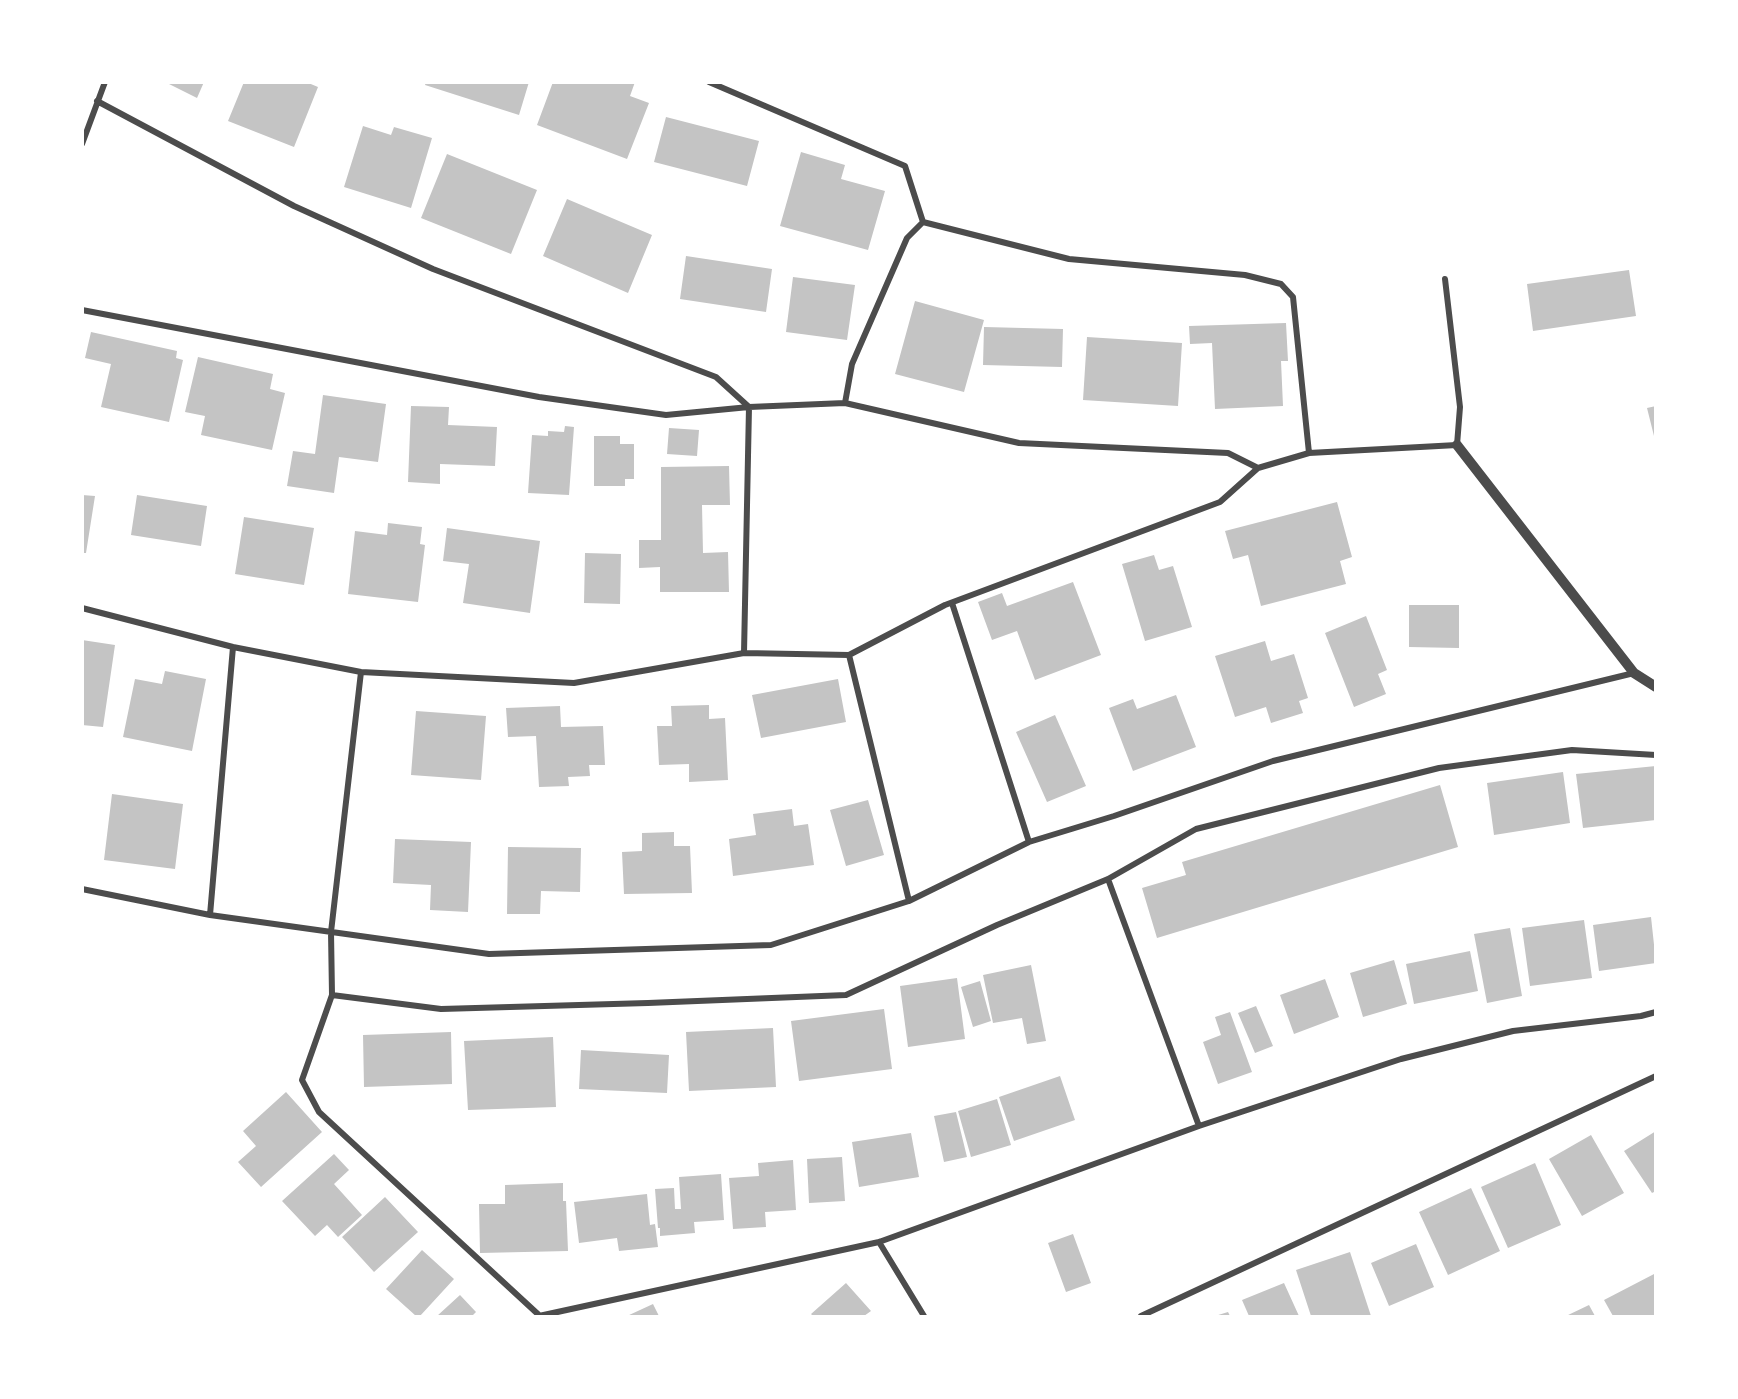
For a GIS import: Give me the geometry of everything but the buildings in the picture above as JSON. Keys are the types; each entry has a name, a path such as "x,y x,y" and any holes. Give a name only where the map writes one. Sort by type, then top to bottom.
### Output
{"street":[{"path":"82,144 105,82"},
{"path":"709,82 905,166 923,222"},
{"path":"98,100 294,206 433,269 716,377 749,407 744,653"},
{"path":"845,403 852,364 907,238 923,222"},
{"path":"923,222 1069,260 1245,275 1281,285 1293,297 1309,453"},
{"path":"1445,279 1460,407 1458,445 1634,673 1656,687"},
{"path":"82,310 540,397 666,415 749,407 845,403 1019,443 1228,453 1258,468"},
{"path":"82,608 233,647 361,672 574,683 744,653 849,655 952,603 1220,502 1258,468 1309,453 1458,445"},
{"path":"952,603 1029,842"},
{"path":"210,915 233,647"},
{"path":"849,655 909,902"},
{"path":"361,672 331,932 332,995 302,1080 319,1112 539,1316 879,1242 1199,1126 1401,1059 1513,1031 1641,1016 1656,1012"},
{"path":"82,889 210,915 489,954 771,945 909,902 1029,842 1114,816 1273,761 1634,673"},
{"path":"332,995 441,1009 846,995 997,925 1108,879 1196,829 1439,768 1572,750 1656,755"},
{"path":"1108,879 1199,1126"},
{"path":"1141,1317 1656,1076"},
{"path":"879,1242 924,1317"}]}
